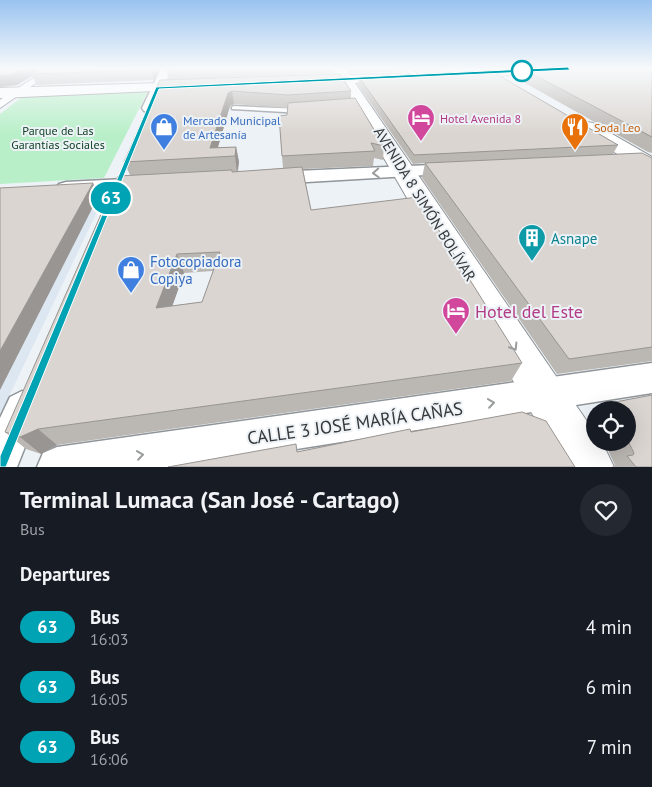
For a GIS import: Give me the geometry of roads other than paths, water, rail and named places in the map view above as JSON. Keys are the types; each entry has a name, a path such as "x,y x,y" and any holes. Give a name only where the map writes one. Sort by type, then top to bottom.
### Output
{"street":[{"path":"0,93 61,91"},
{"path":"143,122 156,91"},
{"name":"AVENIDA 8 SIMÓN BOLÍVAR","path":"352,91 590,467"},
{"path":"0,105 19,92"},
{"path":"570,117 648,161"},
{"path":"613,161 648,161"},
{"path":"253,179 471,168"},
{"path":"49,189 120,179 164,183"},
{"path":"105,213 120,179"},
{"name":"CALLE 3 JOSÉ MARÍA CAÑAS","path":"57,467 652,378"},
{"path":"0,461 31,388"}],"lane":[{"path":"234,108 289,112 307,110"}],"place":[{"name":"Hotel Avenida 8","path":"421,142"},
{"name":"Mercado Municipal de Artesanía","path":"164,151"},
{"name":"Soda Leo","path":"575,151"},
{"name":"Asnape","path":"532,262"},
{"name":"Fotocopiadora Copiya","path":"131,294"},
{"name":"Hotel del Este","path":"456,335"}],"park label":[{"name":"Parque de Las Garantías Sociales","path":"58,137"}]}
